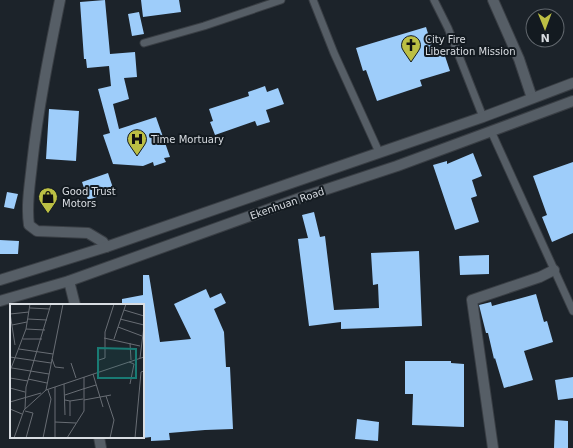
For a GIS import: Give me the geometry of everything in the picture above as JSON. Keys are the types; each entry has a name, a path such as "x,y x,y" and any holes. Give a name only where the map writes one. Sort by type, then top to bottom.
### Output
{"main road":[{"path":"60,0 49,54 34,144 27,211 29,225 37,231 88,233 103,242 106,247"},
{"path":"493,0 519,59 532,98"},
{"name":"Ekenhuan Road","path":"0,280 106,247 483,117 573,82"},
{"name":"Ekenhuan Road","path":"0,301 69,281 292,201 396,166 573,101"},
{"path":"493,448 472,300 540,277 554,270"},
{"path":"69,281 75,304"},
{"path":"99,438 101,448"}],"lane":[{"path":"144,43 204,26 280,0"},
{"path":"313,0 334,53 379,152"},
{"path":"434,0 448,28 483,117"},
{"path":"490,131 573,311"}],"building":[{"path":"105,0 110,54 135,52 137,77 124,78 129,99 113,104 119,129 156,117 170,157 164,158 166,162 154,166 153,162 143,166 113,164 103,135 110,133 98,89 111,86 109,66 87,68 86,59 84,59 80,2"},
{"path":"141,0 179,0 181,12 143,17"},
{"path":"139,12 144,34 132,36 128,14"},
{"path":"426,27 435,56 444,53 450,71 420,80 422,86 377,101 366,70 363,71 356,48"},
{"path":"265,86 267,92 278,88 284,104 266,110 270,122 257,126 255,121 215,135 210,122 213,121 209,109 249,96 248,92"},
{"path":"49,109 79,111 76,161 46,159"},
{"path":"473,153 482,176 472,180 477,196 471,198 479,222 455,230 433,165 447,161 447,164"},
{"path":"573,162 573,233 552,242 542,217 547,215 533,176"},
{"path":"108,173 114,191 88,200 82,182"},
{"path":"7,192 18,194 14,209 4,207"},
{"path":"314,212 320,237 325,236 334,310 379,308 378,284 373,285 371,253 419,251 422,326 341,329 341,322 309,326 298,239 308,238 302,215"},
{"path":"0,240 19,241 18,254 0,254"},
{"path":"489,255 489,274 460,275 459,256"},
{"path":"143,275 149,275 160,342 191,339 174,304 206,289 210,298 221,293 226,303 214,309 224,332 226,367 230,367 233,429 169,433 170,440 151,441 151,437 144,438 144,304 122,304 122,299 143,295"},
{"path":"536,294 544,322 547,321 553,342 524,351 533,380 504,388 495,358 494,359 488,333 486,333 479,305 491,302 492,306"},
{"path":"405,361 451,361 451,363 464,364 464,427 412,425 413,394 405,394"},
{"path":"573,377 573,398 558,400 555,380"},
{"path":"357,419 379,422 378,441 355,439"},
{"path":"555,420 568,421 568,448 554,448"}],"place":[{"name":"City Fire Liberation Mission","path":"411,62"},
{"name":"Time Mortuary","path":"137,156"},
{"name":"Good Trust Motors","path":"48,214"}]}
